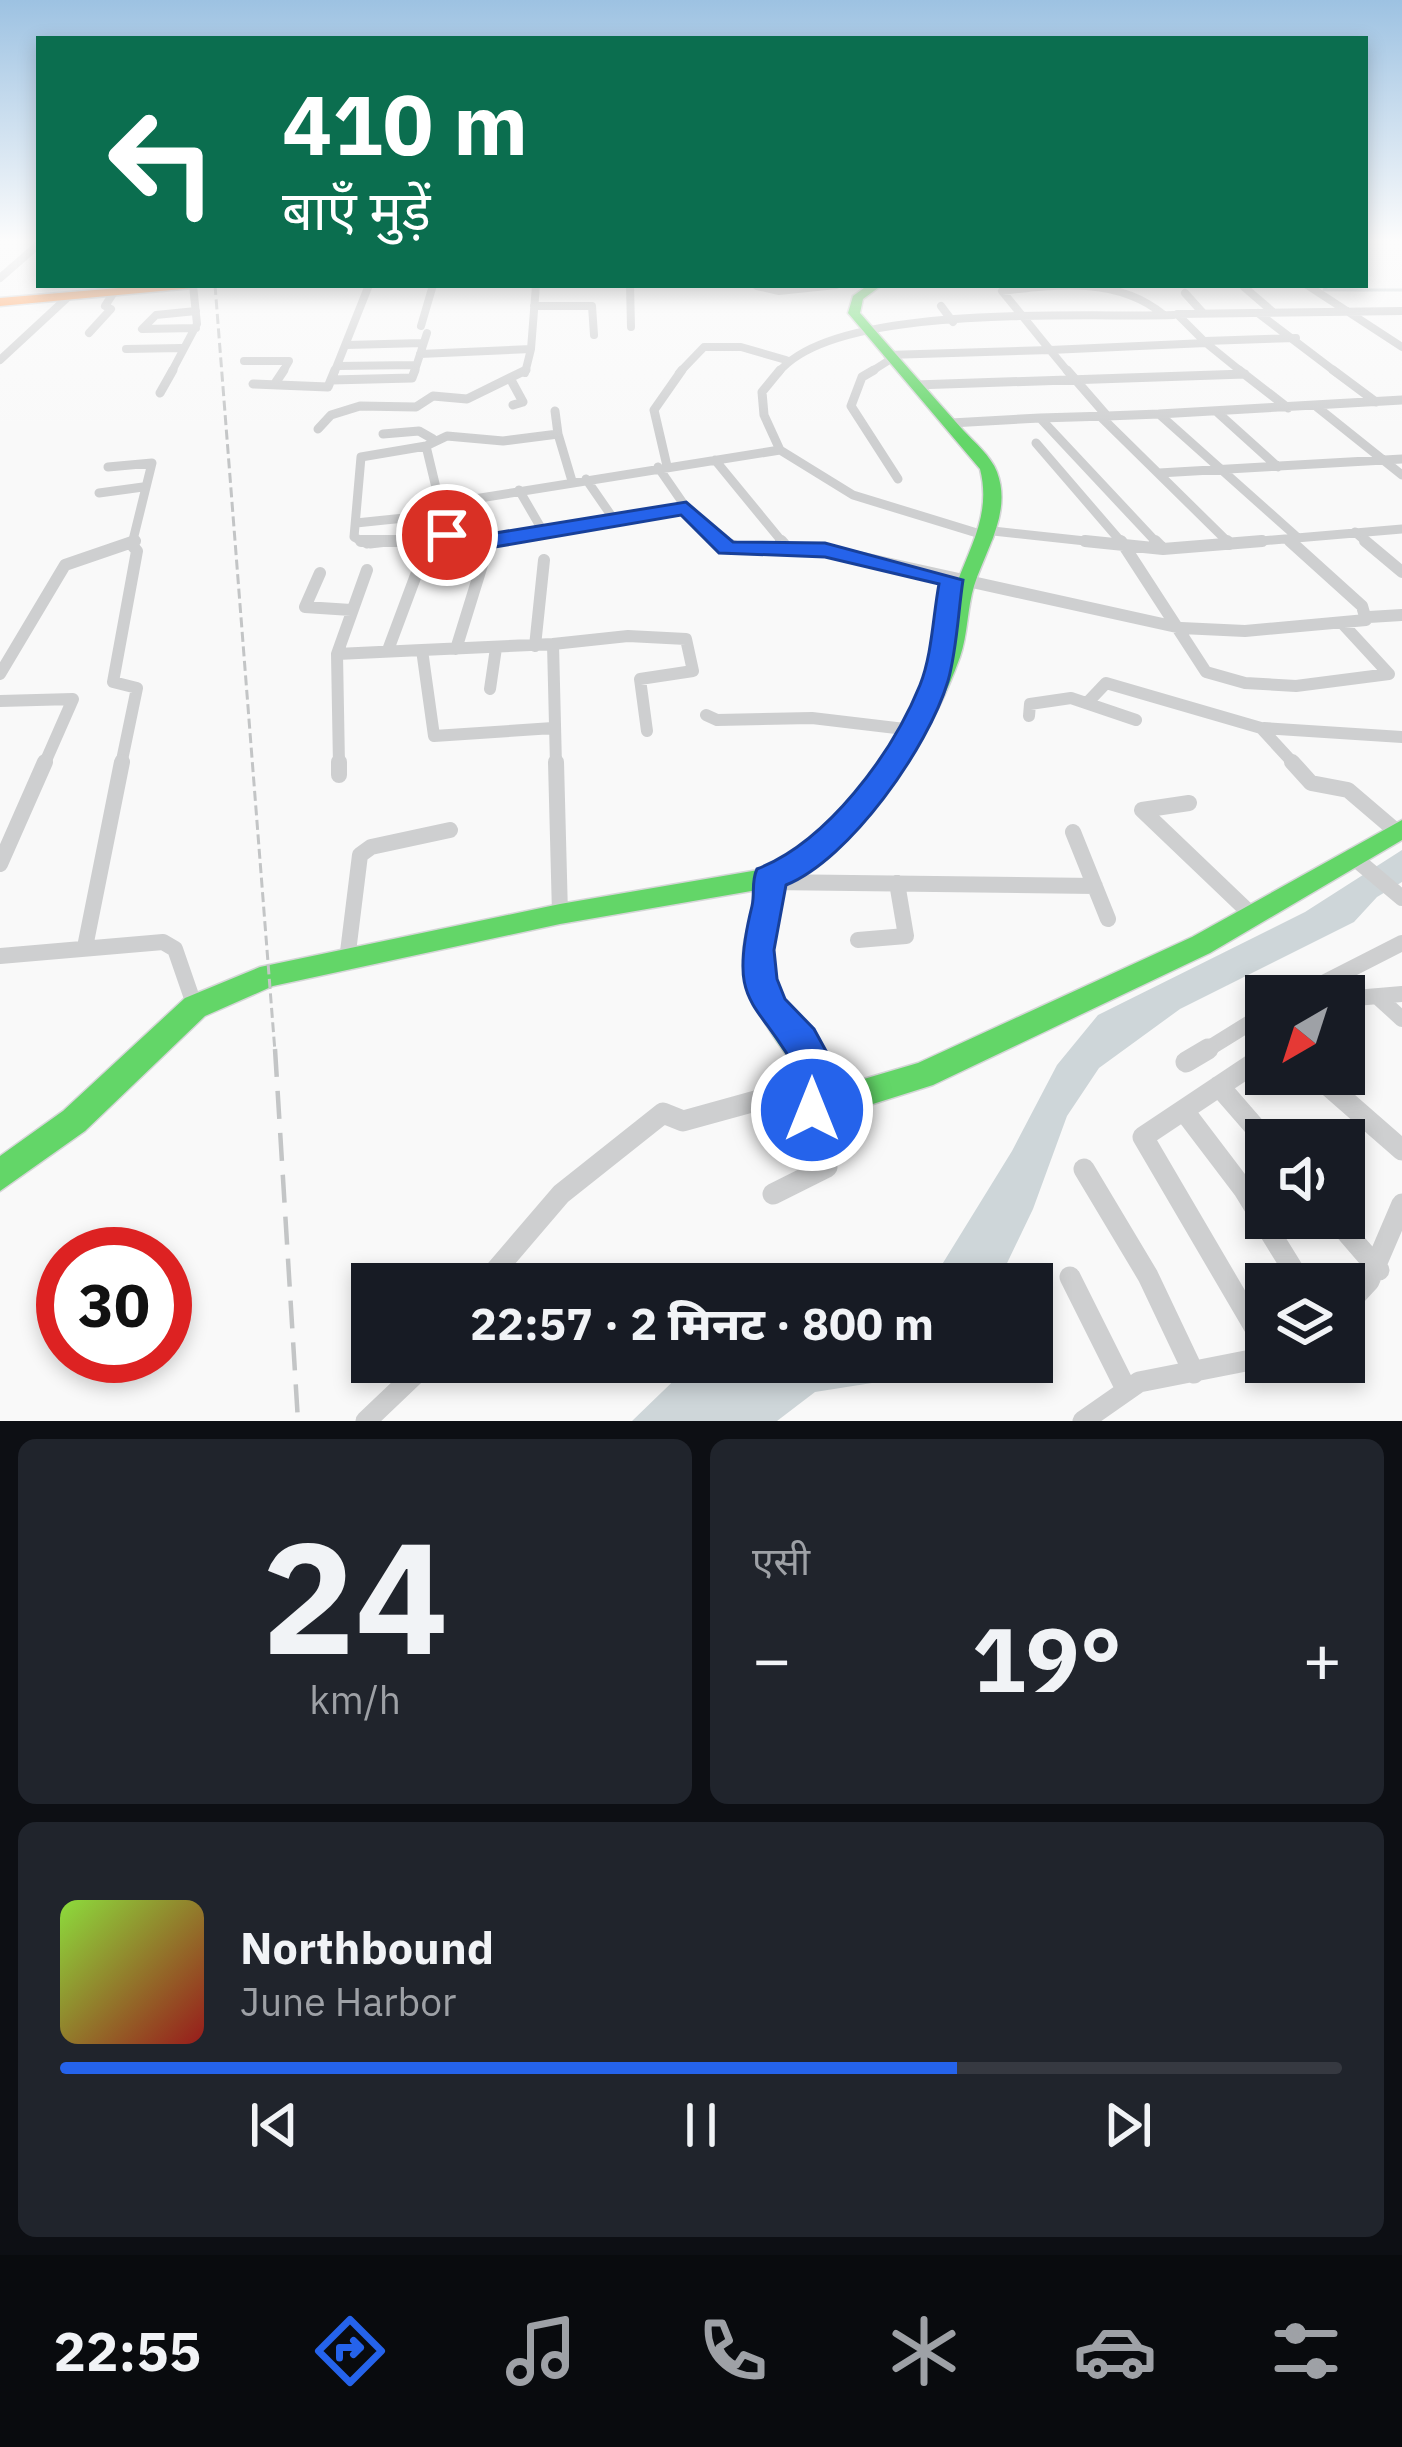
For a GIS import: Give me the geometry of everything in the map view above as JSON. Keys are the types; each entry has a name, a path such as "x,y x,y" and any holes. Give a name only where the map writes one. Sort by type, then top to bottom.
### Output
{"street":[{"path":"0,360 54,305"},
{"path":"88,333 111,309 105,305"},
{"path":"160,393 196,328 195,305"},
{"path":"253,384 324,388 361,305"},
{"path":"331,380 409,379 429,305"},
{"path":"630,305 631,327"},
{"path":"769,880 832,842 913,730 947,664 959,582 992,534 995,485 951,423 865,328 853,305"},
{"path":"1013,305 1104,416 1230,544"},
{"path":"1088,305 1099,316"},
{"path":"1152,305 1288,408"},
{"path":"1196,305 1203,313"},
{"path":"1265,305 1273,312"},
{"path":"1337,305 1402,346"},
{"path":"318,429 331,416 362,406 416,406 433,396 467,399 511,380 530,367 534,306 592,306 594,334"},
{"path":"941,307 953,322"},
{"path":"196,311 159,314 142,329 196,328"},
{"path":"1402,312 1099,316 865,328 816,342 786,360 768,380 761,406 780,450 853,495 992,534 1163,549 1402,529"},
{"path":"1258,313 1376,402"},
{"path":"898,479 851,406 862,377 889,357 1296,338"},
{"path":"346,345 423,339 531,349"},
{"path":"786,360 741,347 704,347 653,401 662,466 686,508 722,547 752,552 832,551 1181,628 1245,631 1402,615"},
{"path":"126,349 181,348"},
{"path":"244,361 289,361 274,385"},
{"path":"337,366 416,365"},
{"path":"915,386 1245,374"},
{"path":"511,380 523,402 513,405"},
{"path":"951,423 1402,400"},
{"path":"1317,407 1402,475"},
{"path":"556,411 572,482"},
{"path":"1217,412 1279,467"},
{"path":"1159,414 1369,617"},
{"path":"1040,418 1163,549"},
{"path":"383,434 419,431 430,442 438,496 446,509 447,535"},
{"path":"558,434 430,442 362,455 355,539 362,543 447,535 476,542 686,508"},
{"path":"1036,443 1181,628 1197,664 1225,678 1302,686 1396,673"},
{"path":"356,523 446,509 519,490 780,450"},
{"path":"1159,473 1402,459"},
{"path":"715,460 788,549"},
{"path":"108,467 150,461 132,545"},
{"path":"586,479 615,521"},
{"path":"99,493 143,487"},
{"path":"519,490 544,533"},
{"path":"1355,532 1402,572"},
{"path":"0,674 65,565 132,545"},
{"path":"85,947 137,688 113,682 137,551 132,545"},
{"path":"535,646 544,560"},
{"path":"456,650 482,565"},
{"path":"339,775 337,654 367,570"},
{"path":"320,573 305,608 351,610"},
{"path":"388,650 416,575"},
{"path":"1342,622 1396,673"},
{"path":"337,654 535,646 628,636 686,639 694,669 640,679 647,731"},
{"path":"553,644 560,914"},
{"path":"490,689 496,648"},
{"path":"422,650 434,736 553,728"},
{"path":"1088,702 1106,683 1262,728 1402,737"},
{"path":"1029,716 1033,703 1060,697 1136,720"},
{"path":"0,701 73,699 0,864"},
{"path":"706,715 717,720 812,718 913,730"},
{"path":"769,880 771,898 757,950 761,987 821,1083 836,1093 857,1095 923,1075 1254,917 1357,860 1399,830 1348,790 1311,783 1262,728"},
{"path":"1190,803 1142,810 1254,917"},
{"path":"347,960 359,855 371,847 450,830"},
{"path":"1073,832 1108,919"},
{"path":"1357,860 1401,897"},
{"path":"0,1175 74,1121 195,1007 270,975 560,914 769,880 1095,886"},
{"path":"858,940 906,936 897,883"},
{"path":"1339,975 1402,943"},
{"path":"0,956 169,944 195,1007"},
{"path":"1365,998 1402,994"},
{"path":"1379,998 1402,1019"},
{"path":"1186,1062 1245,1026"},
{"path":"1245,1068 1144,1132 1143,1139 1245,1311"},
{"path":"773,1194 827,1167 811,1116 821,1083"},
{"path":"502,1263 561,1194 663,1113 683,1120 821,1083"},
{"path":"1219,1086 1248,1119"},
{"path":"1339,1095 1402,1150"},
{"path":"1184,1111 1244,1190 1289,1263"},
{"path":"1084,1169 1148,1276 1194,1373"},
{"path":"1365,1285 1379,1270 1384,1239 1402,1204"},
{"path":"1352,1239 1379,1270"},
{"path":"1070,1276 1126,1389"},
{"path":"1083,1421 1126,1389 1245,1362"},
{"path":"366,1421 406,1383"}],"shaded area":[{"path":"1402,850 1402,882 1377,897 1354,922 1180,1009 1099,1068 1067,1116 1033,1209 1007,1263 943,1263 1012,1151 1057,1065 1098,1015 1305,912"},
{"path":"671,1383 872,1383 815,1392 777,1421 632,1421"}],"railway":[{"path":"217,305 275,1052"},
{"path":"275,1049 298,1421"}],"traffic: fast":[{"path":"0,1175 74,1121 195,1007 270,975 560,914 769,878 828,839 854,814 897,757 948,662 993,499 988,468 854,313 856,305"},
{"path":"769,878 756,953 763,989 827,1087 857,1095 923,1075 1201,945 1402,829"}],"route":[{"path":"447,535 483,542 686,508 717,544 727,548 825,550 951,580 934,663 935,680 913,730 832,842 796,867 769,878 771,898 757,950 759,979 772,1009 801,1041 824,1082 818,1084 812,1110"}]}
